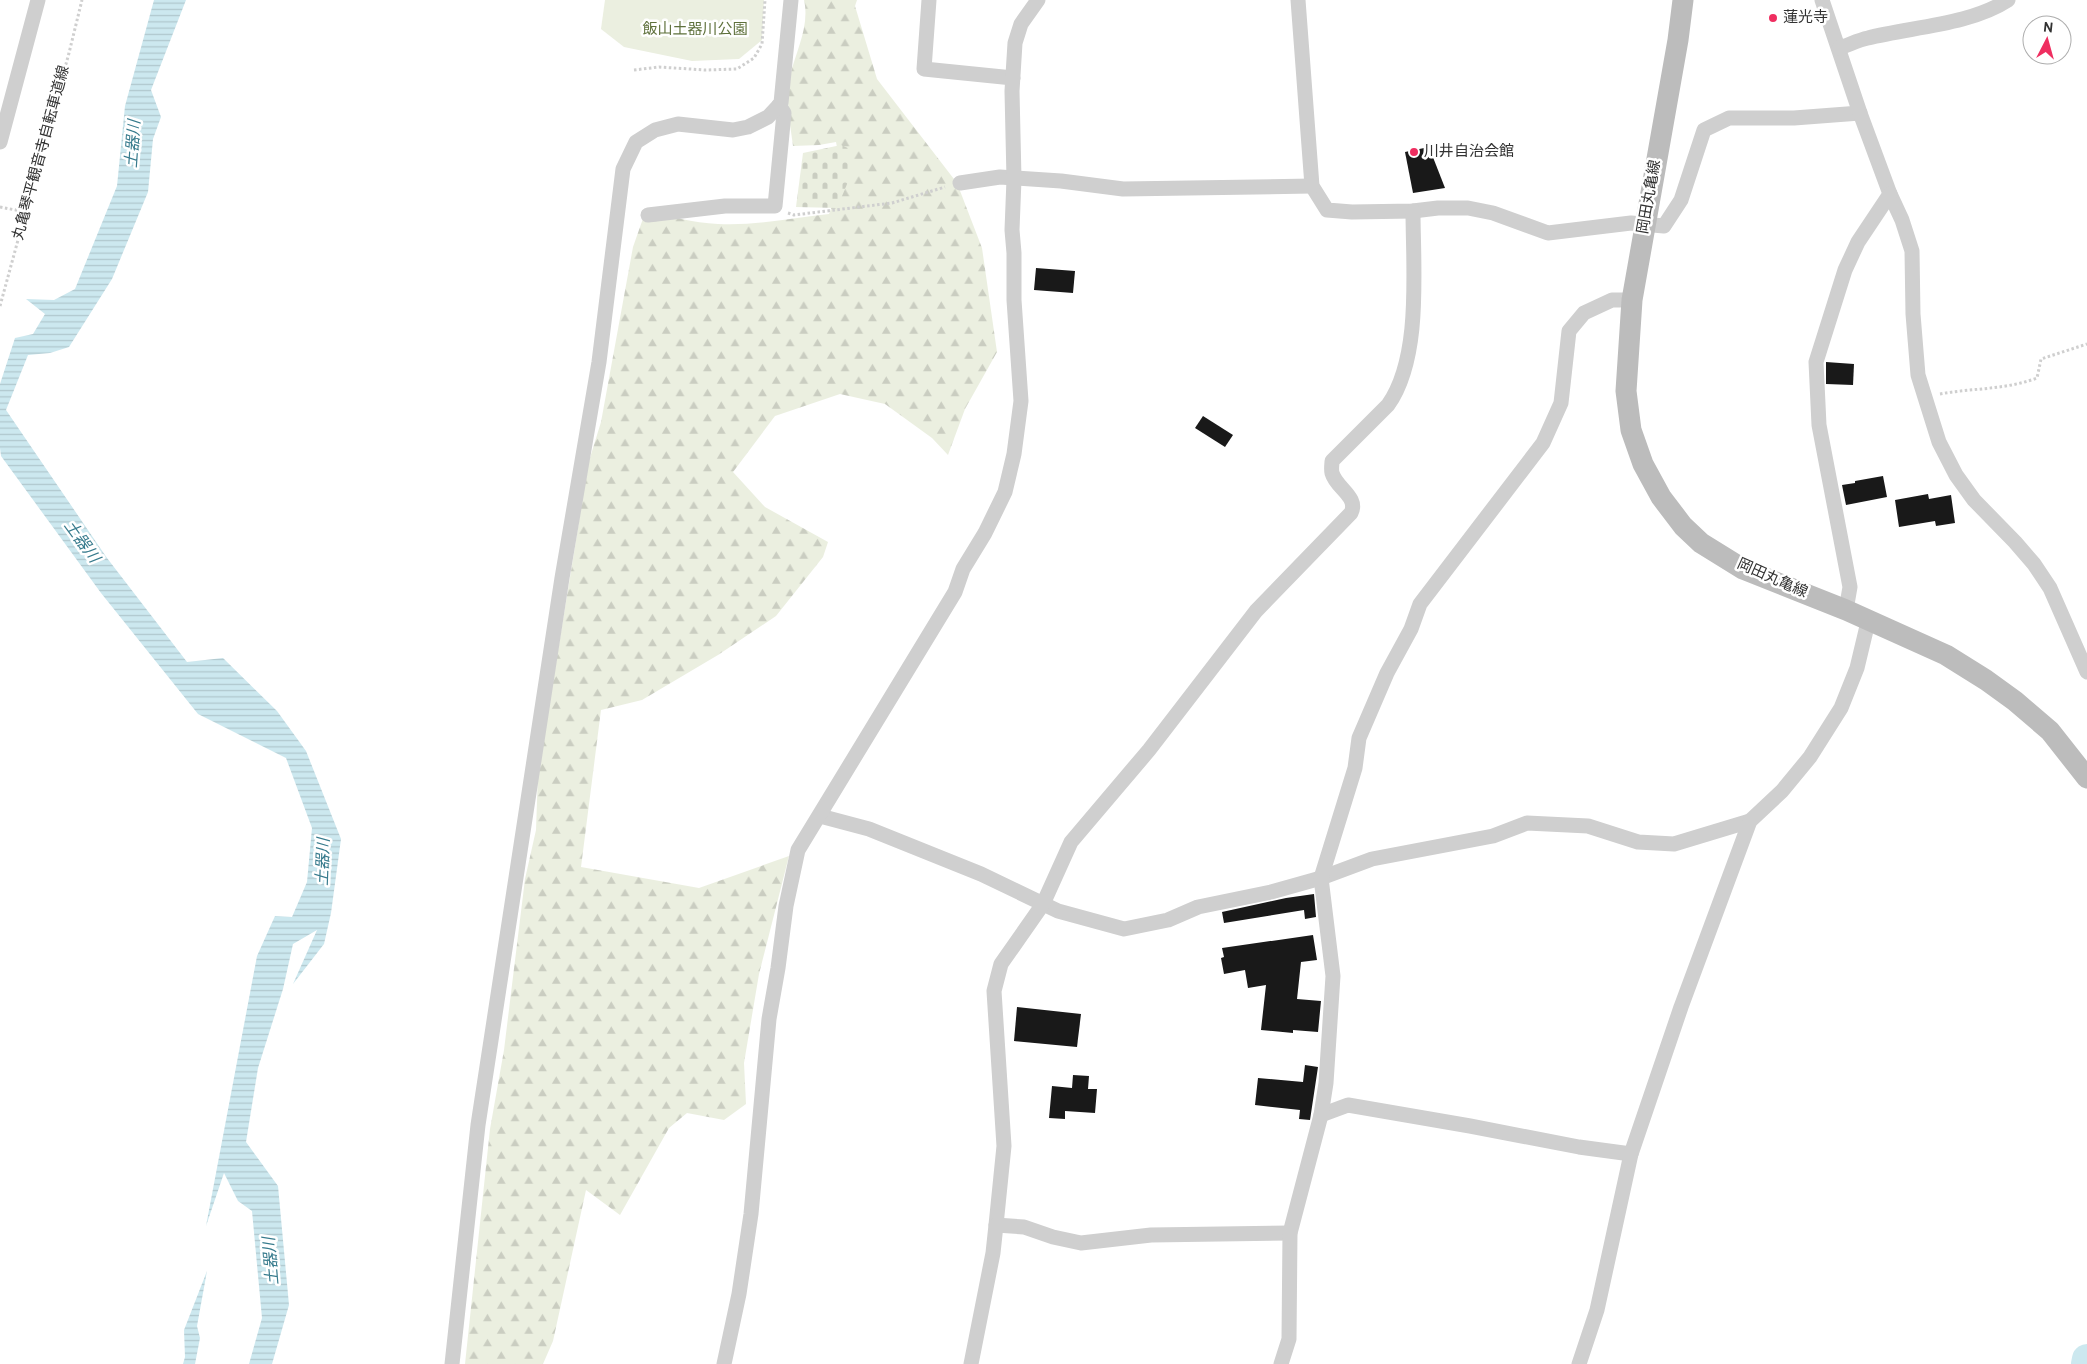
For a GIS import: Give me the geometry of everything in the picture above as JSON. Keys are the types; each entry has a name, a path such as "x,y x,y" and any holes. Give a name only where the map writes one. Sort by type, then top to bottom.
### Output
{"main road":[{"name":"岡田丸亀線","path":"1683,0 1678,40 1632,300 1628,339 1626,391 1631,430 1643,464 1661,497 1683,526 1701,543 1744,569 1846,610 1868,622 1946,655 2015,701 2050,731 2084,769"}],"street":[{"path":"0,142 38,0"},
{"path":"452,1364 478,1125 562,578 599,362 623,169 636,142 655,130 678,124 733,130 748,127 768,117 781,103 792,0"},
{"path":"929,0 924,69 1013,78"},
{"path":"724,1364 739,1294 751,1214 769,1019 786,906 798,850 955,592 963,569 985,533 1005,492 1014,454 1021,400 1014,300 1012,230 1014,179 1013,78 1015,43 1021,24 1038,0"},
{"path":"1298,0 1312,186 1327,210 1352,212 1468,208 1493,214 1548,233 1631,223 1664,226 1681,200 1704,130 1729,118 1794,118 1860,113"},
{"path":"1822,0 1860,113 1890,194 1902,220 1912,251 1912,314 1918,375 1939,442 1956,475 1974,500 2015,542 2050,588 2087,672"},
{"path":"1839,48 1867,38 1959,19 1996,8 2008,0"},
{"path":"648,215 725,206 775,206 784,113 779,105"},
{"path":"960,183 1000,177 1061,181 1122,189 1312,186"},
{"path":"1846,610 1850,587 1819,425 1816,362 1845,270 1858,242 1890,194"},
{"path":"971,1364 993,1253 1004,1146 994,991 1001,964 1043,904 1071,842 1149,750 1256,610 1351,513 1354,507 1353,501 1339,487 1332,472 1332,461 1388,405 1395,394 1403,372 1413,327 1413,211"},
{"path":"1281,1364 1289,1339 1290,1233 1321,1115 1326,1083 1334,976 1321,878 1355,768 1359,738 1387,672 1411,628 1420,604 1543,443 1561,403 1569,331 1584,313 1612,300 1632,300"},
{"path":"820,816 878,833 981,874 1058,911 1124,930 1168,920 1198,907 1271,892 1321,878 1372,859 1493,836 1527,823 1588,826 1638,842 1674,844 1750,821 1782,791 1810,757 1841,708 1857,668 1868,622"},
{"path":"1579,1364 1597,1310 1631,1154 1681,1007 1750,821"},
{"path":"1321,1115 1348,1105 1579,1147 1631,1154"},
{"path":"996,1225 1024,1227 1053,1237 1081,1242 1151,1235 1290,1233"}],"path":[{"name":"丸亀琴平観音寺自転車道線","path":"0,306 82,0"},
{"path":"634,70 659,67 705,70 737,69 754,58 762,44 765,0"},
{"path":"794,215 892,203 960,183"},
{"path":"0,207 26,212"},
{"path":"1924,397 2024,383 2037,378 2042,359 2087,344"}],"green space":[{"name":"飯山土器川公園","path":"605,0 764,0 762,40 739,59 692,61 624,47 601,29"},
{"path":"804,0 857,0 855,6 877,79 957,183 982,248 997,352 965,409 948,455 932,438 885,404 840,394 775,416 733,472 765,507 828,542 823,557 776,616 718,655 642,700 601,710 581,867 699,888 789,856 759,974 744,1063 746,1104 724,1120 687,1113 669,1128 620,1215 586,1190 553,1341 543,1364 465,1364 490,1129 504,1050 525,879 536,830 538,773 579,522 581,487 601,422 633,247 646,210 690,221 732,224 760,223 829,214 843,177 836,142 793,146 789,120 790,76 804,29"},
{"path":"841,145 850,149 850,177 837,208 796,207 803,153"}],"water":[{"name":"土器川","path":"154,0 186,0 151,90 161,117 153,139 148,192 112,279 69,347 50,353 28,355 6,410 107,558 187,662 223,658 277,711 306,751 341,839 331,913 324,944 293,984 317,930 293,944 283,989 258,1068 246,1142 278,1186 289,1305 272,1364 249,1364 262,1318 252,1211 238,1201 224,1173 206,1226 257,956 275,916 292,917 307,882 312,828 286,758 198,714 101,593 1,456 0,448 0,384 15,338 33,334 45,314 26,299 54,300 75,289 117,186 125,106"},
{"path":"207,1271 197,1326 200,1338 195,1364 183,1364 185,1357 184,1330"}],"building":[{"path":"1429,147 1445,188 1413,193 1405,152"},
{"path":"1036,268 1075,271 1073,293 1034,290"},
{"path":"1826,362 1854,364 1853,385 1826,384"},
{"path":"1203,416 1233,435 1225,447 1195,428"},
{"path":"1883,476 1887,497 1846,505 1842,485"},
{"path":"1928,494 1929,499 1951,495 1955,523 1936,526 1935,521 1899,527 1895,500"},
{"path":"1314,894 1316,917 1305,919 1304,910 1224,923 1222,912"},
{"path":"1313,935 1317,960 1301,962 1297,999 1321,1001 1318,1032 1293,1030 1293,1033 1261,1030 1266,985 1248,988 1245,970 1224,974 1221,958 1224,957 1222,948"},
{"path":"1017,1007 1081,1014 1077,1047 1014,1041"},
{"path":"1305,1065 1318,1067 1310,1120 1299,1119 1300,1110 1255,1105 1258,1078 1303,1082"},
{"path":"1073,1075 1089,1076 1088,1089 1097,1089 1095,1113 1065,1111 1065,1119 1049,1118 1052,1086 1072,1088"}],"waterway":[{"path":"2086,1364 2087,1359"}],"place":[{"name":"蓮光寺","path":"1773,18"},
{"name":"川井自治会館","path":"1414,152"}]}
